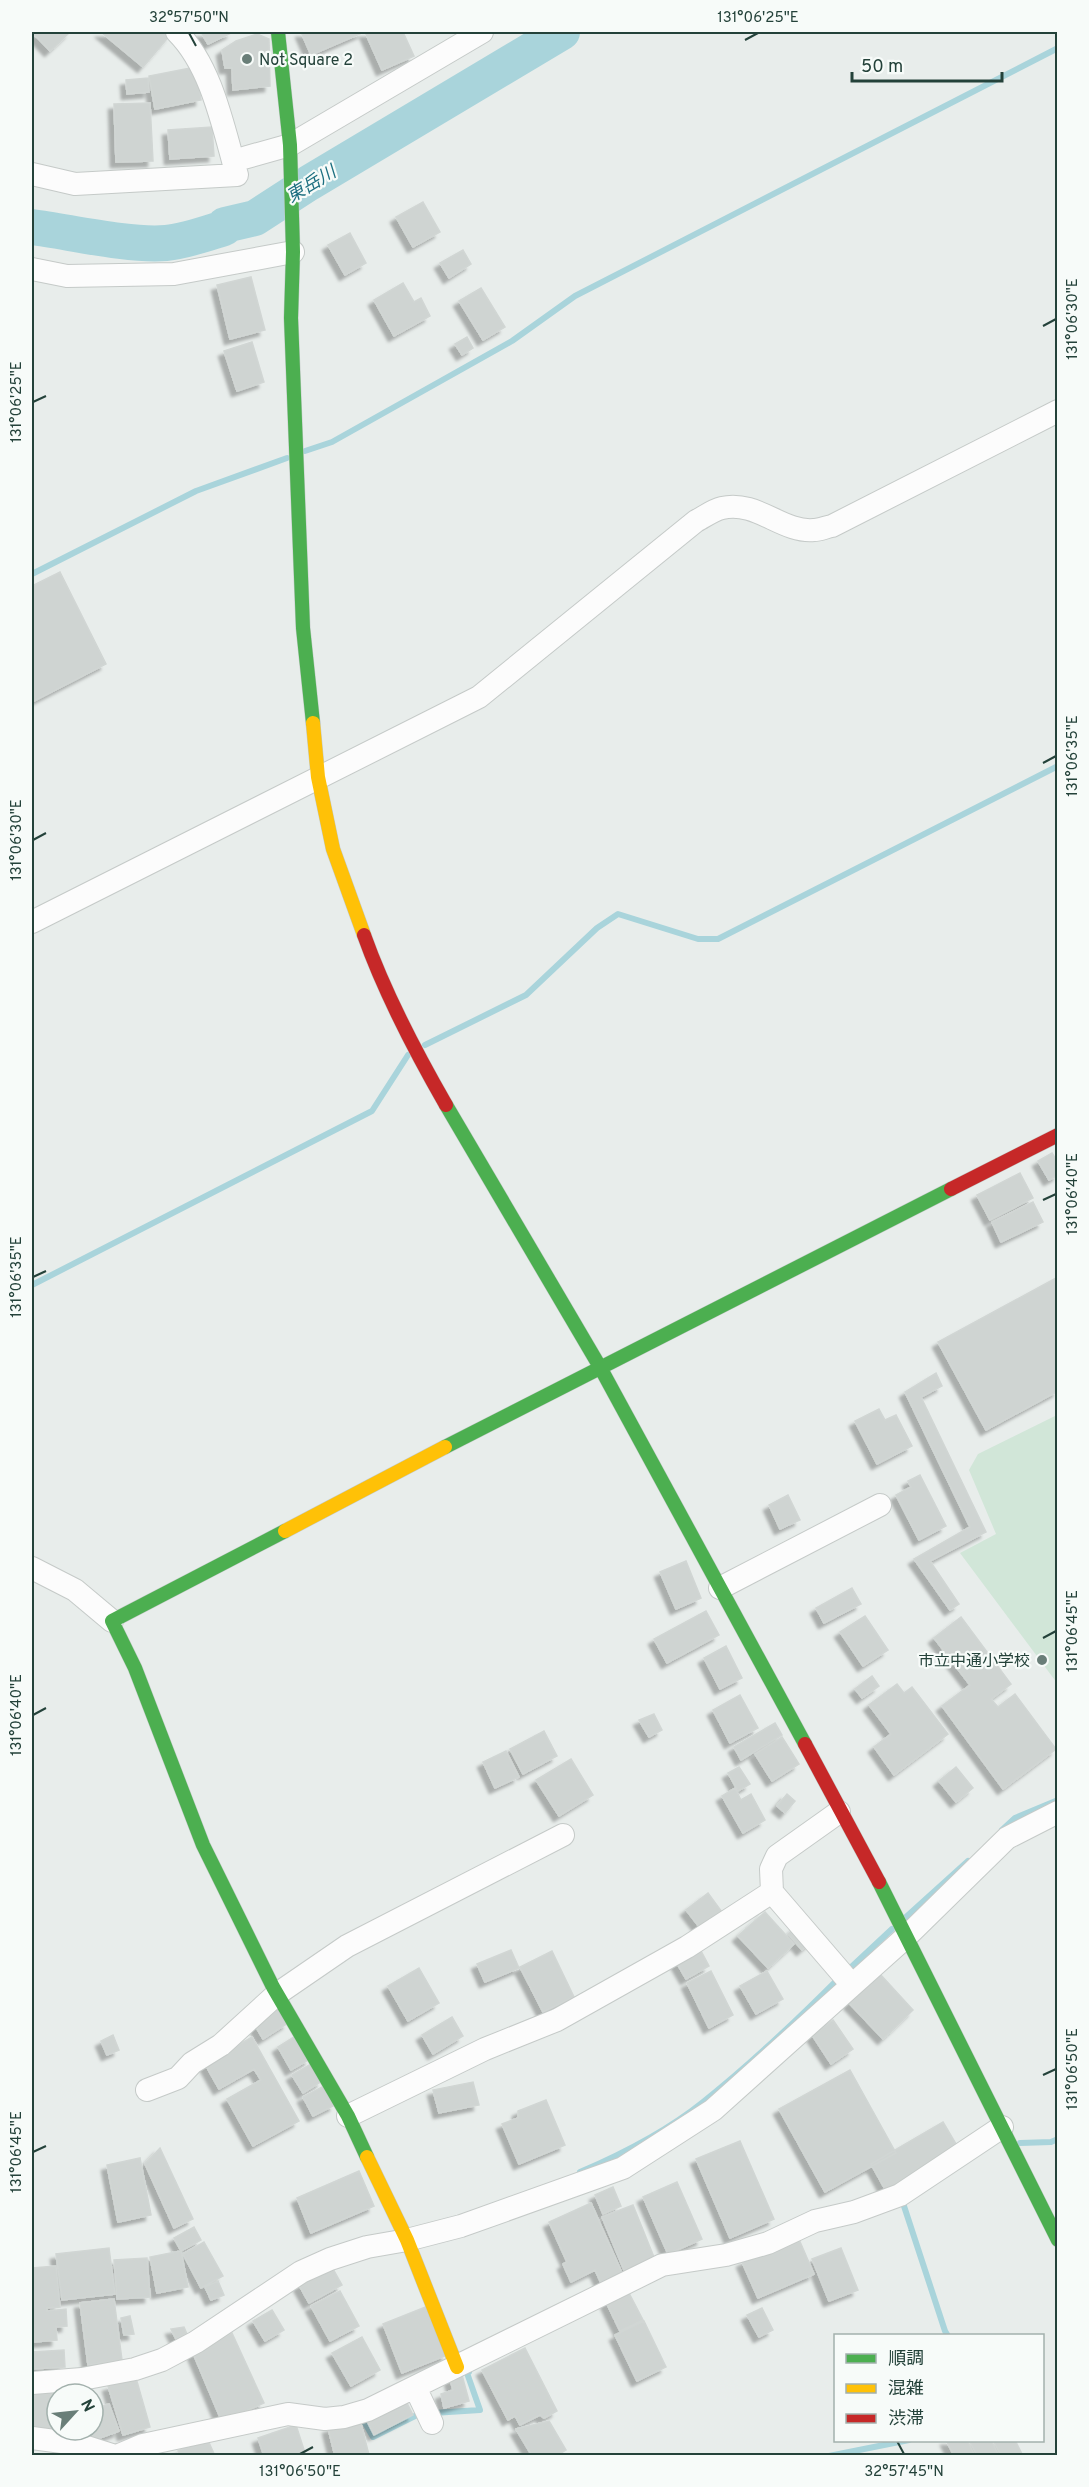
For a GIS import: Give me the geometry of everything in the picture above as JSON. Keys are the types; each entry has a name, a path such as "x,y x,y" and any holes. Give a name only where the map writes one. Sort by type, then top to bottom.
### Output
{"street":[{"path":"32,174 75,184 237,175 205,72 191,45 177,32"},
{"path":"278,32 290,145 293,252 291,318 303,628 318,777 333,849 375,965 430,1077 600,1367 720,1588 907,1936 1058,2240"},
{"path":"233,161 290,145 482,32"},
{"path":"32,269 67,276 174,274 293,252"},
{"path":"32,922 479,698 696,520 721,508 741,507 812,531 832,526 1058,411"},
{"path":"112,1621 600,1367 1058,1135"},
{"path":"720,1588 880,1505"},
{"path":"32,1568 75,1590 112,1621 135,1668 203,1845 277,1994 348,2116 407,2240 457,2367"},
{"path":"839,1812 777,1856 771,1869 772,1892 852,1985"},
{"path":"94,2382 162,2360 196,2342 301,2272 330,2259 367,2247 407,2240 461,2226 623,2168 712,2110 907,1936 1007,1838 1058,1812"},
{"path":"147,2090 178,2078 192,2063 221,2045 277,1994 347,1946 563,1834"},
{"path":"348,2116 485,2049 557,2020 687,1947 772,1892"},
{"path":"88,2442 116,2456 143,2445 288,2414 325,2419 344,2417 368,2410 662,2265 726,2255 768,2243 815,2221 854,2212 900,2195 1004,2131"},
{"path":"415,2386 432,2423"}],"green space":[{"path":"1057,1415 1057,1683 960,1553 996,1534 969,1470 978,1454"}],"building":[{"path":"32,32 70,32 50,51"},
{"path":"101,32 166,32 170,35 143,67"},
{"path":"201,32 233,32 208,44"},
{"path":"301,32 364,32 311,55"},
{"path":"365,32 403,32 414,56 382,70"},
{"name":"Not Square 2","path":"257,34 269,39 270,86 233,90 232,68 225,68 222,50 236,41"},
{"path":"196,67 201,100 155,109 149,76"},
{"path":"148,78 149,92 127,94 126,80"},
{"path":"150,103 153,161 116,162 114,104"},
{"path":"212,127 214,156 170,159 168,130"},
{"path":"423,202 440,232 413,247 396,217"},
{"path":"350,233 366,263 345,275 328,245"},
{"path":"463,250 471,264 449,278 440,263"},
{"path":"251,277 265,330 230,339 217,285"},
{"path":"403,283 414,302 421,298 430,316 394,336 374,300"},
{"path":"481,288 505,327 483,340 459,301"},
{"path":"467,337 473,348 462,355 455,344"},
{"path":"252,342 264,382 237,391 224,351"},
{"path":"60,572 106,664 32,702 32,586"},
{"path":"1052,1153 1058,1163 1058,1175 1049,1180 1038,1161"},
{"path":"1020,1173 1033,1198 990,1220 977,1195"},
{"path":"1033,1202 1043,1222 1001,1242 992,1222"},
{"path":"1056,1278 1058,1391 986,1430 938,1342"},
{"path":"936,1373 942,1386 921,1397 986,1532 930,1561 959,1604 950,1610 914,1559 970,1527 905,1392"},
{"path":"879,1409 885,1420 896,1415 912,1446 877,1464 855,1421"},
{"path":"920,1475 946,1526 919,1540 896,1495 911,1487 908,1481"},
{"path":"788,1495 800,1520 780,1529 769,1505"},
{"path":"686,1561 701,1598 676,1609 660,1572"},
{"path":"852,1588 861,1604 824,1623 816,1608"},
{"path":"706,1611 719,1635 667,1663 654,1639"},
{"path":"865,1616 888,1650 863,1666 840,1632"},
{"path":"961,1617 1011,1684 991,1699 998,1707 1015,1694 1056,1749 1003,1789 942,1706 970,1685 934,1638"},
{"path":"726,1646 742,1678 720,1689 704,1658"},
{"path":"872,1676 879,1686 862,1698 855,1689"},
{"path":"897,1684 904,1693 912,1687 948,1734 894,1775 874,1747 891,1734 869,1705"},
{"path":"740,1695 758,1728 730,1743 713,1710"},
{"path":"654,1714 662,1730 649,1737 639,1720"},
{"path":"775,1723 782,1735 741,1760 734,1747"},
{"path":"544,1731 557,1756 523,1774 510,1749"},
{"path":"782,1737 799,1764 772,1781 755,1754"},
{"path":"506,1751 519,1777 495,1788 483,1762"},
{"path":"571,1759 593,1795 559,1816 536,1780"},
{"path":"739,1767 750,1784 738,1791 728,1773"},
{"path":"956,1767 973,1788 956,1802 939,1781"},
{"path":"735,1788 741,1800 751,1794 765,1820 743,1833 722,1796"},
{"path":"787,1794 795,1801 785,1813 777,1806"},
{"path":"708,1893 722,1912 700,1928 686,1910"},
{"path":"765,1912 794,1944 768,1968 738,1936"},
{"path":"797,1926 811,1942 802,1950 788,1934"},
{"path":"699,1947 709,1966 686,1979 675,1960"},
{"path":"511,1950 519,1968 485,1982 477,1964"},
{"path":"552,1951 574,1997 543,2012 520,1967"},
{"path":"419,1968 439,2003 408,2021 388,1986"},
{"path":"711,1971 733,2015 709,2028 687,1983"},
{"path":"767,1971 783,1999 756,2014 740,1986"},
{"path":"880,1974 913,2010 883,2039 849,2003"},
{"path":"278,2006 288,2023 263,2039 253,2022"},
{"path":"452,2017 463,2036 433,2054 422,2035"},
{"path":"833,2020 853,2049 831,2064 812,2035"},
{"path":"113,2035 119,2050 107,2055 101,2041"},
{"path":"297,2035 310,2059 291,2070 278,2047"},
{"path":"252,2037 299,2121 253,2146 227,2099 261,2080 254,2069 219,2089 205,2064"},
{"path":"311,2064 322,2081 303,2093 292,2075"},
{"path":"850,2070 896,2153 825,2192 779,2109"},
{"path":"473,2082 479,2105 439,2113 433,2090"},
{"path":"324,2086 335,2105 313,2116 303,2097"},
{"path":"546,2100 565,2145 519,2164 502,2124 518,2118 518,2111"},
{"path":"943,2122 959,2149 886,2191 871,2164"},
{"path":"740,2141 774,2219 730,2238 696,2159"},
{"path":"160,2148 193,2219 174,2228 145,2164"},
{"path":"140,2158 151,2215 118,2222 107,2165"},
{"path":"359,2171 374,2206 311,2233 297,2198"},
{"path":"677,2182 702,2239 668,2254 643,2197"},
{"path":"613,2187 621,2206 603,2214 595,2195"},
{"path":"591,2203 622,2273 601,2283 595,2270 571,2282 563,2264 567,2262 549,2222"},
{"path":"633,2205 656,2262 626,2275 602,2217"},
{"path":"194,2227 201,2240 181,2251 174,2238"},
{"path":"798,2237 814,2274 758,2298 742,2262"},
{"path":"204,2242 223,2276 201,2288 183,2254"},
{"path":"109,2248 115,2294 62,2300 56,2254"},
{"path":"841,2248 858,2290 829,2301 812,2259"},
{"path":"181,2251 188,2287 157,2293 150,2257"},
{"path":"147,2258 150,2297 117,2299 114,2260"},
{"path":"56,2266 60,2307 47,2308 47,2311 66,2309 67,2326 56,2327 57,2340 34,2342 32,2268"},
{"path":"332,2267 342,2285 309,2303 299,2285"},
{"path":"218,2281 224,2295 211,2300 205,2287"},
{"path":"340,2291 359,2326 330,2341 311,2306"},
{"path":"628,2291 643,2320 620,2331 606,2302"},
{"path":"114,2299 122,2360 88,2365 80,2303"},
{"path":"428,2306 447,2355 402,2373 383,2324"},
{"path":"762,2308 773,2330 759,2337 747,2315"},
{"path":"272,2310 284,2330 265,2341 253,2321"},
{"path":"130,2316 134,2334 124,2335 121,2318"},
{"path":"644,2321 666,2367 637,2381 615,2335"},
{"path":"184,2327 187,2334 176,2339 171,2329"},
{"path":"232,2333 264,2403 222,2422 193,2353"},
{"path":"362,2337 380,2370 351,2386 332,2353"},
{"path":"525,2348 557,2411 544,2418 540,2415 520,2425 515,2416 508,2420 482,2370"},
{"path":"64,2350 65,2367 32,2369 32,2352"},
{"path":"462,2375 469,2401 444,2408 441,2394 453,2390 450,2379"},
{"path":"136,2378 150,2427 123,2435 108,2386"},
{"path":"35,2391 45,2392 45,2432 32,2432"},
{"path":"405,2399 413,2415 374,2435 366,2419"},
{"path":"109,2404 119,2431 105,2436 105,2405"},
{"path":"360,2420 369,2455 373,2456 335,2456 328,2428"},
{"path":"549,2421 566,2450 556,2456 532,2456 516,2429"},
{"path":"296,2425 306,2456 264,2456 258,2438"},
{"path":"207,2438 215,2456 180,2456 178,2451"},
{"path":"947,2442 968,2442 975,2456 954,2456"},
{"path":"970,2442 992,2442 999,2456 977,2456"},
{"path":"994,2442 1016,2442 1023,2456 1001,2456"}],"waterway":[{"name":"東岳川","path":"32,227 117,241 166,243 181,241 224,228 225,225 255,218 309,183 562,32"},
{"path":"305,451 332,442 512,341 575,296 1058,48"},
{"path":"32,574 196,491 287,458"},
{"path":"425,1045 526,995 597,928 618,914 698,939 718,939 1058,766"},
{"path":"32,1285 372,1111 408,1055"},
{"path":"1002,1830 1015,1818 1058,1800"},
{"path":"906,1917 968,1861"},
{"path":"847,1971 892,1929"},
{"path":"580,2172 644,2141 689,2113 756,2057 839,1978"},
{"path":"1020,2143 1051,2142 1058,2139"},
{"path":"902,2200 947,2334"},
{"path":"433,2413 480,2410 467,2373 469,2372"},
{"path":"362,2418 373,2437 423,2412"},
{"path":"829,2456 899,2442"}],"traffic: fast":[{"path":"278,32 290,145 293,252 291,318 303,628 313,723"},
{"path":"446,1105 600,1367 805,1744"},
{"path":"445,1447 951,1189"},
{"path":"285,1531 112,1621 135,1668 203,1845 273,1987 348,2116 367,2157"},
{"path":"879,1882 1058,2240"}],"traffic: slow":[{"path":"313,723 318,777 333,849 364,935"},
{"path":"285,1531 445,1447"},
{"path":"367,2157 407,2240 457,2367"}],"traffic: jam":[{"path":"364,935 401,1022 446,1105"},
{"path":"951,1189 1058,1135"},
{"path":"805,1744 879,1882"}],"place":[{"name":"Not Square 2","path":"247,59"},
{"name":"市立中通小学校","path":"1042,1660"}]}
